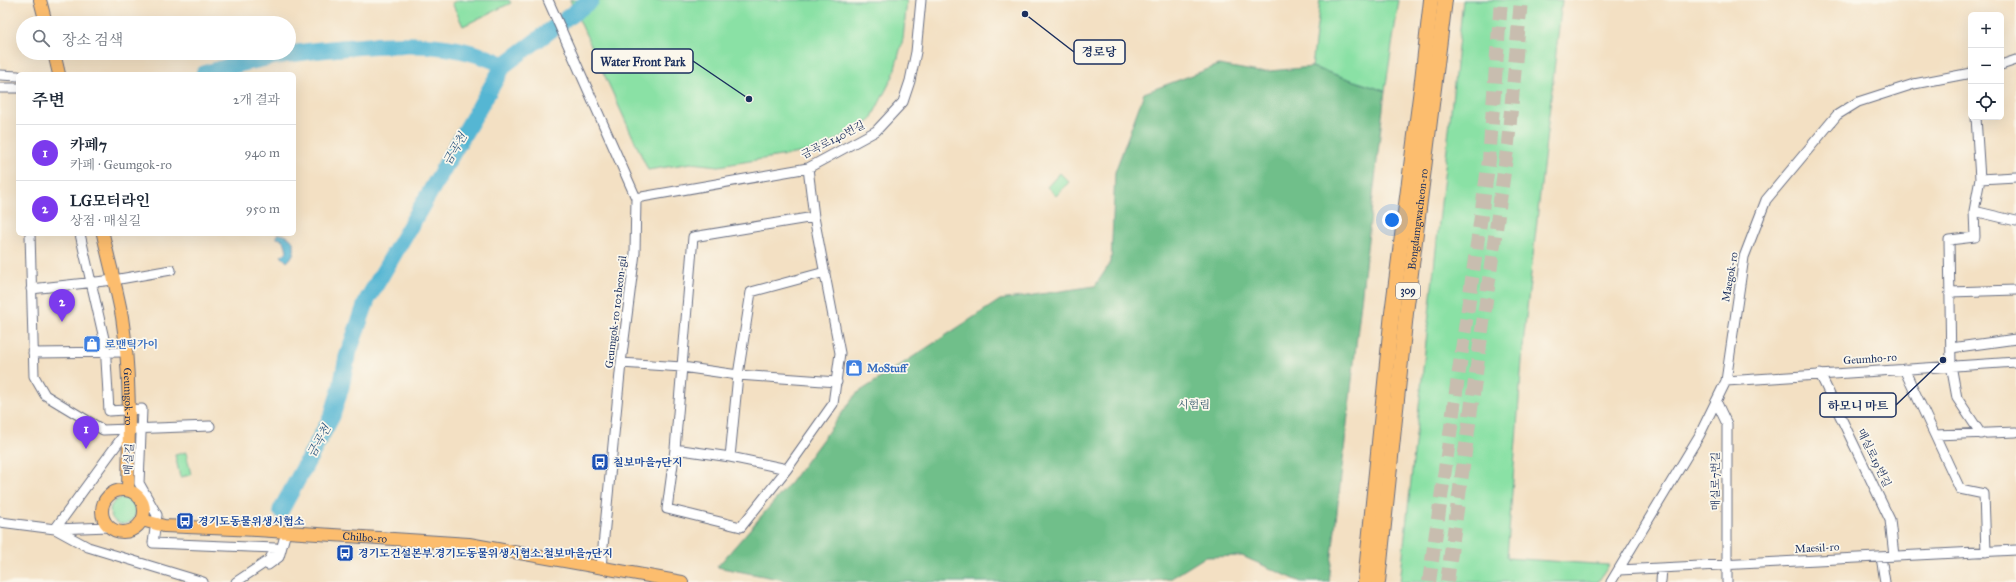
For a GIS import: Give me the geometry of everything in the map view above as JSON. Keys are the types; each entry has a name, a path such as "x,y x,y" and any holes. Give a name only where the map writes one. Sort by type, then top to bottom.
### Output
{"highway":[{"name":"Bongdamgwacheon-ro","path":"1365,582 1392,313 1422,89 1431,0"},
{"name":"Bongdamgwacheon-ro","path":"1378,582 1406,313 1445,0"}],"main road":[{"path":"40,0 44,16"},
{"path":"56,60 59,72"},
{"name":"Geumgok-ro","path":"103,236 122,317 126,352 129,409 128,490"},
{"path":"128,490 137,495 142,504 144,514 142,520 135,528 124,532 109,527 102,517 104,501 112,492 128,490"},
{"name":"Chilbo-ro","path":"142,520 164,526 469,544 682,582"}],"street":[{"name":"Geumgok-ro 102beon-gil","path":"548,0 580,69 636,198 635,253 621,363 601,568"},
{"name":"금곡로140번길","path":"636,198 808,168 876,131 903,102 910,81 916,52 922,0"},
{"path":"2004,64 2016,60"},
{"path":"0,75 16,76"},
{"name":"Maegok-ro","path":"1611,582 1699,436 1726,381 1744,256 1766,200 1837,115 1858,102 1914,84 1968,75"},
{"path":"0,88 16,88"},
{"path":"1976,120 1980,179 1974,211 1975,238 1949,240 1951,348 1957,398 1981,434"},
{"path":"808,168 814,217 840,353 833,404 787,469 741,527 667,509 676,449 693,237 814,217"},
{"path":"1980,179 2016,177"},
{"path":"1974,211 2016,221"},
{"path":"30,236 34,376 45,395 103,430 210,426"},
{"path":"80,236 105,343 109,411 129,409"},
{"path":"31,289 114,280 170,270"},
{"path":"730,457 738,375 751,292 825,272"},
{"path":"1950,292 2016,290"},
{"path":"1951,348 2016,339"},
{"path":"33,353 126,352"},
{"name":"Geumho-ro","path":"1726,381 2016,362"},
{"path":"621,363 682,367 738,375 836,382"},
{"path":"1904,369 1960,488 1984,494 1986,552"},
{"name":"매실로19번길","path":"1820,374 1890,520 1894,556"},
{"name":"매실로7번길","path":"1716,401 1727,424 1727,582"},
{"name":"매실길","path":"129,409 142,409 139,483 157,515 153,543 276,548 269,560 236,582"},
{"path":"54,529 129,428"},
{"path":"1935,435 2016,432"},
{"path":"676,449 730,457 787,469"},
{"path":"0,522 54,529 109,527"},
{"path":"54,529 88,548 204,582"},
{"path":"245,582 279,557 286,532"},
{"name":"Maesil-ro","path":"1619,570 2016,550"},
{"path":"1881,557 1885,582"},
{"path":"1661,582 1662,568"}],"green space":[{"path":"459,0 509,0 511,3 463,26 452,3"},
{"path":"570,0 907,0 903,39 893,76 870,121 818,150 719,166 691,163 648,170"},
{"path":"1320,0 1399,0 1385,91 1312,67"},
{"path":"1463,0 1562,0 1524,335 1507,558 1609,565 1598,582 1400,582"},
{"name":"시험림","path":"1219,65 1259,72 1312,67 1385,91 1329,582 1301,582 1242,556 1205,557 1170,579 1145,582 794,582 717,567 791,482 856,394 1000,300 1095,286 1111,262 1115,172 1144,93"},
{"path":"1060,173 1069,182 1056,196 1047,187"},
{"path":"186,452 191,475 180,477 175,455"},
{"path":"123,498 132,502 136,511 132,520 123,524 114,520 110,511 114,502"}],"water":[{"path":"277,236 286,236 292,240 294,244 293,253 287,262 281,256 287,252 286,245 282,240 277,238"}],"waterway":[{"name":"금곡천","path":"281,510 332,416 341,387 347,357 367,300 504,65 591,0"},
{"name":"금곡천","path":"296,53 362,46 424,45 465,51 504,65"},
{"name":"금곡천","path":"211,72 254,60"}],"tunnel":[{"path":"1429,582 1489,160 1501,0"},
{"path":"1447,582 1508,143 1521,0"}],"place":[{"name":"경로당","path":"1025,14"},
{"name":"Water Front Park","path":"749,99"},
{"name":"LG모터라인","path":"62,322"},
{"name":"로맨틱가이","path":"92,344"},
{"name":"하모니 마트","path":"1943,360"},
{"name":"MoStuff","path":"854,368"},
{"name":"카페7","path":"86,449"},
{"name":"칠보마을7단지","path":"600,462"},
{"name":"경기도동물위생시험소","path":"185,521"},
{"name":"경기도건설본부.경기도동물위생시험소.철보마을7단지","path":"345,553"}]}
